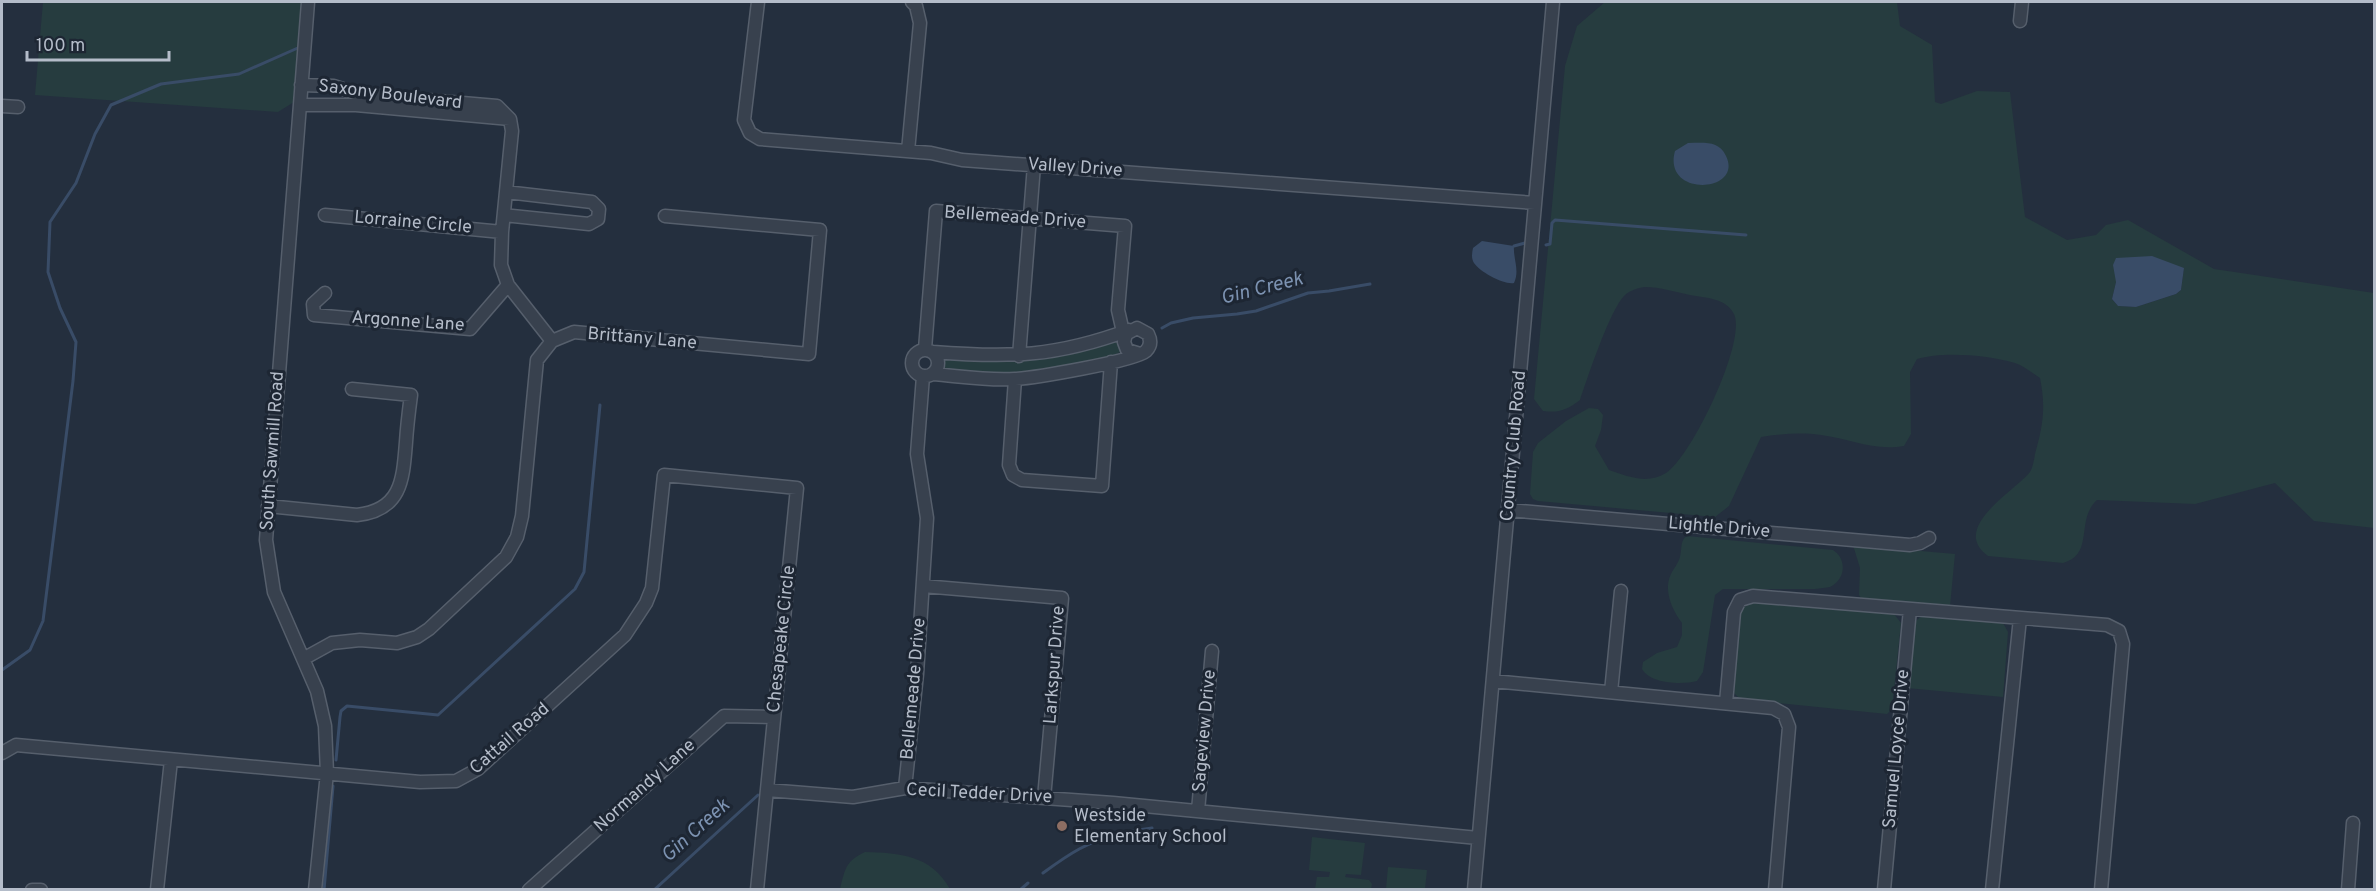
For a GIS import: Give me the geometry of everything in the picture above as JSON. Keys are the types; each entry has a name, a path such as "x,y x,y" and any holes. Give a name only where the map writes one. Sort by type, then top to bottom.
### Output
{"street":[{"name":"South Sawmill Road","path":"308,2 266,540 271,579 278,604 317,691 325,726 327,773 315,890"},
{"name":"Valley Drive","path":"758,2 744,115 746,129 760,139 932,153 962,160 1535,203"},
{"path":"908,151 920,23 916,6 912,2"},
{"name":"Country Club Road","path":"1474,890 1553,2"},
{"path":"2020,21 2022,2"},
{"name":"Saxony Boulevard","path":"301,85 334,86 358,94 497,106 510,119"},
{"path":"2,105 18,107"},
{"name":"Saxony Boulevard","path":"300,105 356,105 510,119"},
{"path":"303,659 332,643 360,640 397,643 417,637 429,629 506,557 517,537 522,516 537,360 552,341 508,285 501,265 512,131 510,119"},
{"path":"1019,356 1034,165"},
{"path":"504,215 589,224 598,219 599,209 592,202 506,192"},
{"name":"Bellemeade Drive","path":"929,351 936,211 1125,226 1118,310 1128,331"},
{"name":"Lorraine Circle","path":"325,215 502,232"},
{"name":"Brittany Lane","path":"552,341 574,332 809,354 820,230 665,216"},
{"name":"Argonne Lane","path":"325,294 313,304 314,315 470,329 508,285"},
{"path":"1141,329 1150,338 1149,346 1140,354 1052,374 1015,379 927,375 915,372 912,364 914,355 929,351 1019,356 1065,350 1141,329"},
{"path":"1128,331 1125,347 1131,353 1140,354"},
{"path":"927,375 938,363 929,351"},
{"path":"1015,379 1009,465 1013,475 1023,480 1102,486 1111,362"},
{"name":"Bellemeade Drive","path":"905,788 918,674 923,586 927,509 917,454 927,375"},
{"path":"268,506 357,515 370,514 390,503 397,493 404,469 411,394 352,389"},
{"name":"Cattail Road","path":"2,753 16,745 436,783 456,782 478,770 625,635 636,620 652,588 664,475 797,488"},
{"name":"Chesapeake Circle","path":"757,890 797,488"},
{"name":"Lightle Drive","path":"1508,510 1910,545 1929,538"},
{"name":"Larkspur Drive","path":"923,586 1062,598 1044,798"},
{"path":"1611,692 1621,591"},
{"path":"1726,703 1734,612 1740,600 1753,596 2107,625 2119,631 2123,644 2101,890"},
{"name":"Samuel Loyce Drive","path":"1884,890 1910,609"},
{"path":"1992,890 2020,618"},
{"name":"Sageview Drive","path":"1198,811 1212,651"},
{"path":"1493,681 1773,708 1784,714 1789,727 1775,890"},
{"name":"Normandy Lane","path":"529,890 724,717 774,717"},
{"path":"157,890 171,760"},
{"name":"Cecil Tedder Drive","path":"767,790 853,797 905,788 1198,811 1479,838"},
{"path":"2348,890 2353,823"},
{"path":"32,890 41,890"}],"green space":[{"path":"43,2 301,2 294,102 278,112 35,95"},
{"path":"1605,2 1897,2 1900,26 1932,45 1935,102 1941,104 1977,91 2010,92 2025,217 2067,240 2096,235 2106,225 2128,220 2214,269 2374,293 2374,528 2314,521 2275,483 2195,504 2097,500 2087,517 2079,552 2073,559 2063,563 1988,556 1978,545 1976,534 1980,522 1989,511 2031,470 2042,425 2042,389 2040,378 2018,364 1966,355 1939,355 1917,359 1910,372 1911,434 1904,446 1872,446 1806,434 1761,437 1729,506 1715,517 1533,499 1530,494 1533,452 1538,443 1566,421 1589,408 1598,409 1603,415 1601,430 1595,446 1609,470 1644,479 1659,477 1666,473 1677,463 1702,423 1725,372 1736,328 1734,314 1721,302 1662,289 1638,288 1625,295 1613,314 1580,400 1563,410 1549,412 1543,411 1534,399 1565,66 1577,26","holes":["2184,268 2181,290 2176,294 2136,307 2118,306 2112,299 2116,282"]},
{"path":"1115,342 1121,346 1121,351 1113,355 1069,367 1035,372 987,374 946,371 942,364 947,358 1011,361 1053,356"},
{"path":"1687,536 1833,550 1841,558 1842,574 1835,583 1827,588 1723,589 1715,595 1703,672 1697,681 1667,682 1652,678 1642,669 1643,662 1657,653 1677,647 1682,635 1682,623 1672,606 1668,587 1671,574 1680,557 1682,542"},
{"path":"1853,545 1955,554 1950,606 1861,598 1859,595 1860,568"},
{"path":"1753,602 1894,614 1901,623 1892,709 1887,714 1740,699 1734,693 1740,614 1745,606"},
{"path":"1923,615 2003,623 2008,632 2003,697 1907,688 1912,624"},
{"path":"1312,837 1365,843 1361,875 1346,874 1345,877 1369,880 1372,884 1371,889 1315,889 1317,877 1329,877 1330,872 1309,870"},
{"path":"865,852 890,853 913,858 934,869 950,889 840,889 850,863"},
{"path":"1388,867 1427,870 1425,889 1386,889"}],"water":[{"path":"1688,143 1705,143 1719,147 1726,156 1728,168 1724,177 1714,183 1702,185 1690,183 1680,177 1674,166 1675,151"},
{"path":"1482,241 1514,246 1516,278 1514,283 1493,277 1474,263 1473,248"},
{"path":"2152,256 2184,268 2181,290 2176,294 2136,307 2118,306 2112,299 2116,282 2113,265 2116,258"}],"waterway":[{"path":"2,670 30,650 43,621 73,381 76,342 60,308 48,272 50,222 76,183 95,134 111,105 161,84 239,74 300,47"},
{"path":"1546,245 1550,244 1552,223 1555,220 1746,235"},
{"path":"1514,246 1525,243"},
{"name":"Gin Creek","path":"1162,328 1171,323 1193,318 1256,311 1308,293 1370,284"},
{"path":"336,760 341,711 347,706 438,715 575,589 584,572 600,405"},
{"path":"324,890 333,786"},
{"name":"Gin Creek","path":"654,890 758,795"},
{"path":"1132,831 1152,828"},
{"path":"1043,873 1079,849 1098,840 1120,834"},
{"path":"1020,890 1028,883"}],"place":[{"name":"Westside Elementary School","path":"1062,826"}]}
